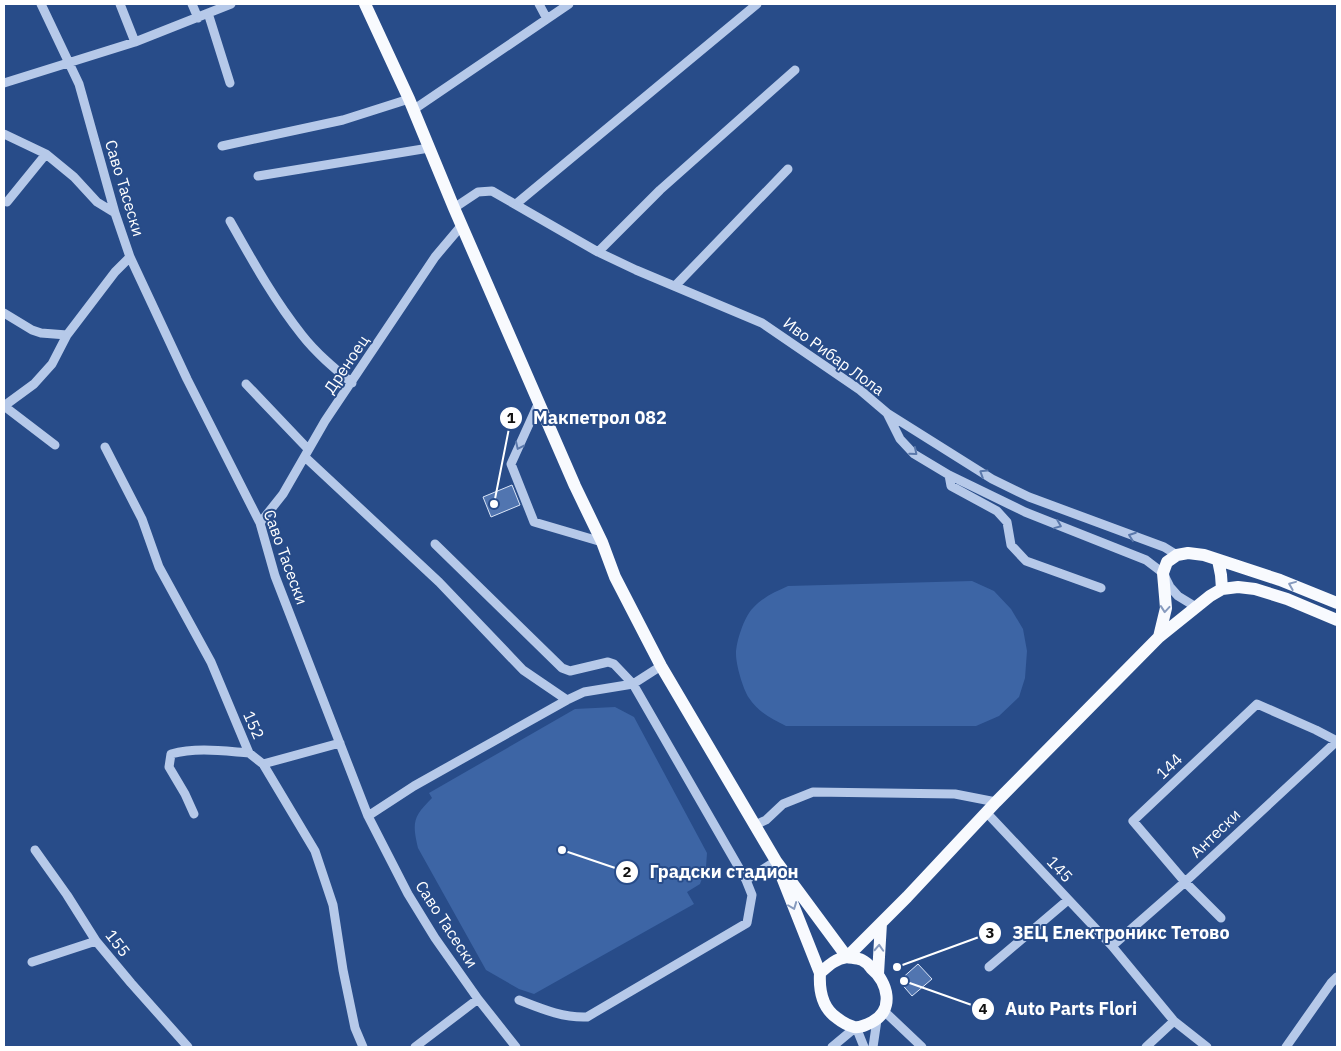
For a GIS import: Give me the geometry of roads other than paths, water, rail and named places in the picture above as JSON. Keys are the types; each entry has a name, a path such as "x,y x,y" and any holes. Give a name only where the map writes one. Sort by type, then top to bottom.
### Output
{"main road":[{"path":"365,4 411,104 454,208 575,486 602,542 616,577 661,666 776,861 847,957"},
{"path":"1159,637 1166,608 1164,573 1167,562 1177,555 1188,553 1204,555 1280,580 1337,603"},
{"path":"1218,560 1222,589"},
{"path":"847,957 907,897 986,812 1159,637 1222,589 1238,587 1255,590 1287,599 1337,620"},
{"path":"776,861 820,973 821,996 830,1013 846,1024 856,1027 865,1026 880,1015 887,1004 884,983 878,974 863,960 847,957 839,958 820,973"},
{"path":"878,974 880,923"}],"street":[{"name":"Саво Тасески","path":"41,4 79,84 115,213 130,257 187,379 260,524 276,576 368,816 408,894 435,938 478,999 516,1047"},
{"path":"120,4 135,42"},
{"path":"192,4 198,18"},
{"path":"4,84 135,42 231,4"},
{"path":"539,4 547,19"},
{"path":"222,146 411,104 569,4"},
{"path":"516,204 757,4"},
{"path":"208,13 230,82"},
{"path":"598,252 660,190 795,70"},
{"path":"4,134 46,154 74,177 97,202 115,213"},
{"path":"258,176 429,148"},
{"path":"6,202 46,154"},
{"path":"675,286 788,170"},
{"name":"Иво Рибар Лола","path":"454,208 478,192 492,191 598,252 762,323 846,380 887,413 900,439 914,454 948,475 1025,512 1146,560 1164,573 1170,587 1178,596 1196,607"},
{"path":"230,221 258,271 303,336 352,383"},
{"name":"Дреноец","path":"260,524 283,494 325,421 435,257 462,225"},
{"path":"56,446 4,406 34,384 52,364 66,335 115,272 130,257"},
{"path":"4,314 32,330 41,333 66,335"},
{"path":"246,384 307,453 439,582 523,670 567,700"},
{"path":"539,402 510,464 534,522 602,542"},
{"path":"887,413 992,479 1029,498 1164,547 1177,555"},
{"name":"152","path":"105,447 142,520 159,567 211,662 249,753 263,764 315,851 333,905 343,970 355,1028 363,1047"},
{"path":"948,475 951,486 997,511 1007,522 1011,545 1026,561 1101,588"},
{"path":"435,544 562,668 570,671 608,662 614,664 634,684 746,880 752,895 747,923 587,1017 573,1018 556,1014 519,1000"},
{"path":"368,816 422,782 567,700 584,692 634,684 661,666"},
{"name":"144","path":"1221,918 1185,882 1133,821 1257,704 1337,741"},
{"name":"Антески","path":"1112,946 1185,882 1337,741"},
{"path":"263,764 340,743"},
{"path":"194,814 169,767 171,754 184,750 249,753"},
{"path":"755,826 766,820 784,804 813,792 955,794 996,802"},
{"name":"145","path":"986,812 1112,946 1174,1021 1206,1047"},
{"name":"155","path":"34,850 67,895 96,941 130,983 188,1047"},
{"path":"746,880 776,861"},
{"path":"989,967 1068,900"},
{"path":"32,962 96,941"},
{"path":"1286,1047 1335,983"},
{"path":"415,1047 478,999"},
{"path":"873,1047 880,1015 922,1047"},
{"path":"1146,1047 1174,1021"},
{"path":"832,1047 856,1027 864,1047"}],"place":[{"name":"Макпетрол 082","path":"494,504"},
{"name":"Градски стадион","path":"562,850"},
{"name":"ЗЕЦ Електроникс Тетово","path":"897,967"},
{"name":"Auto Parts Flori","path":"904,981"}]}
